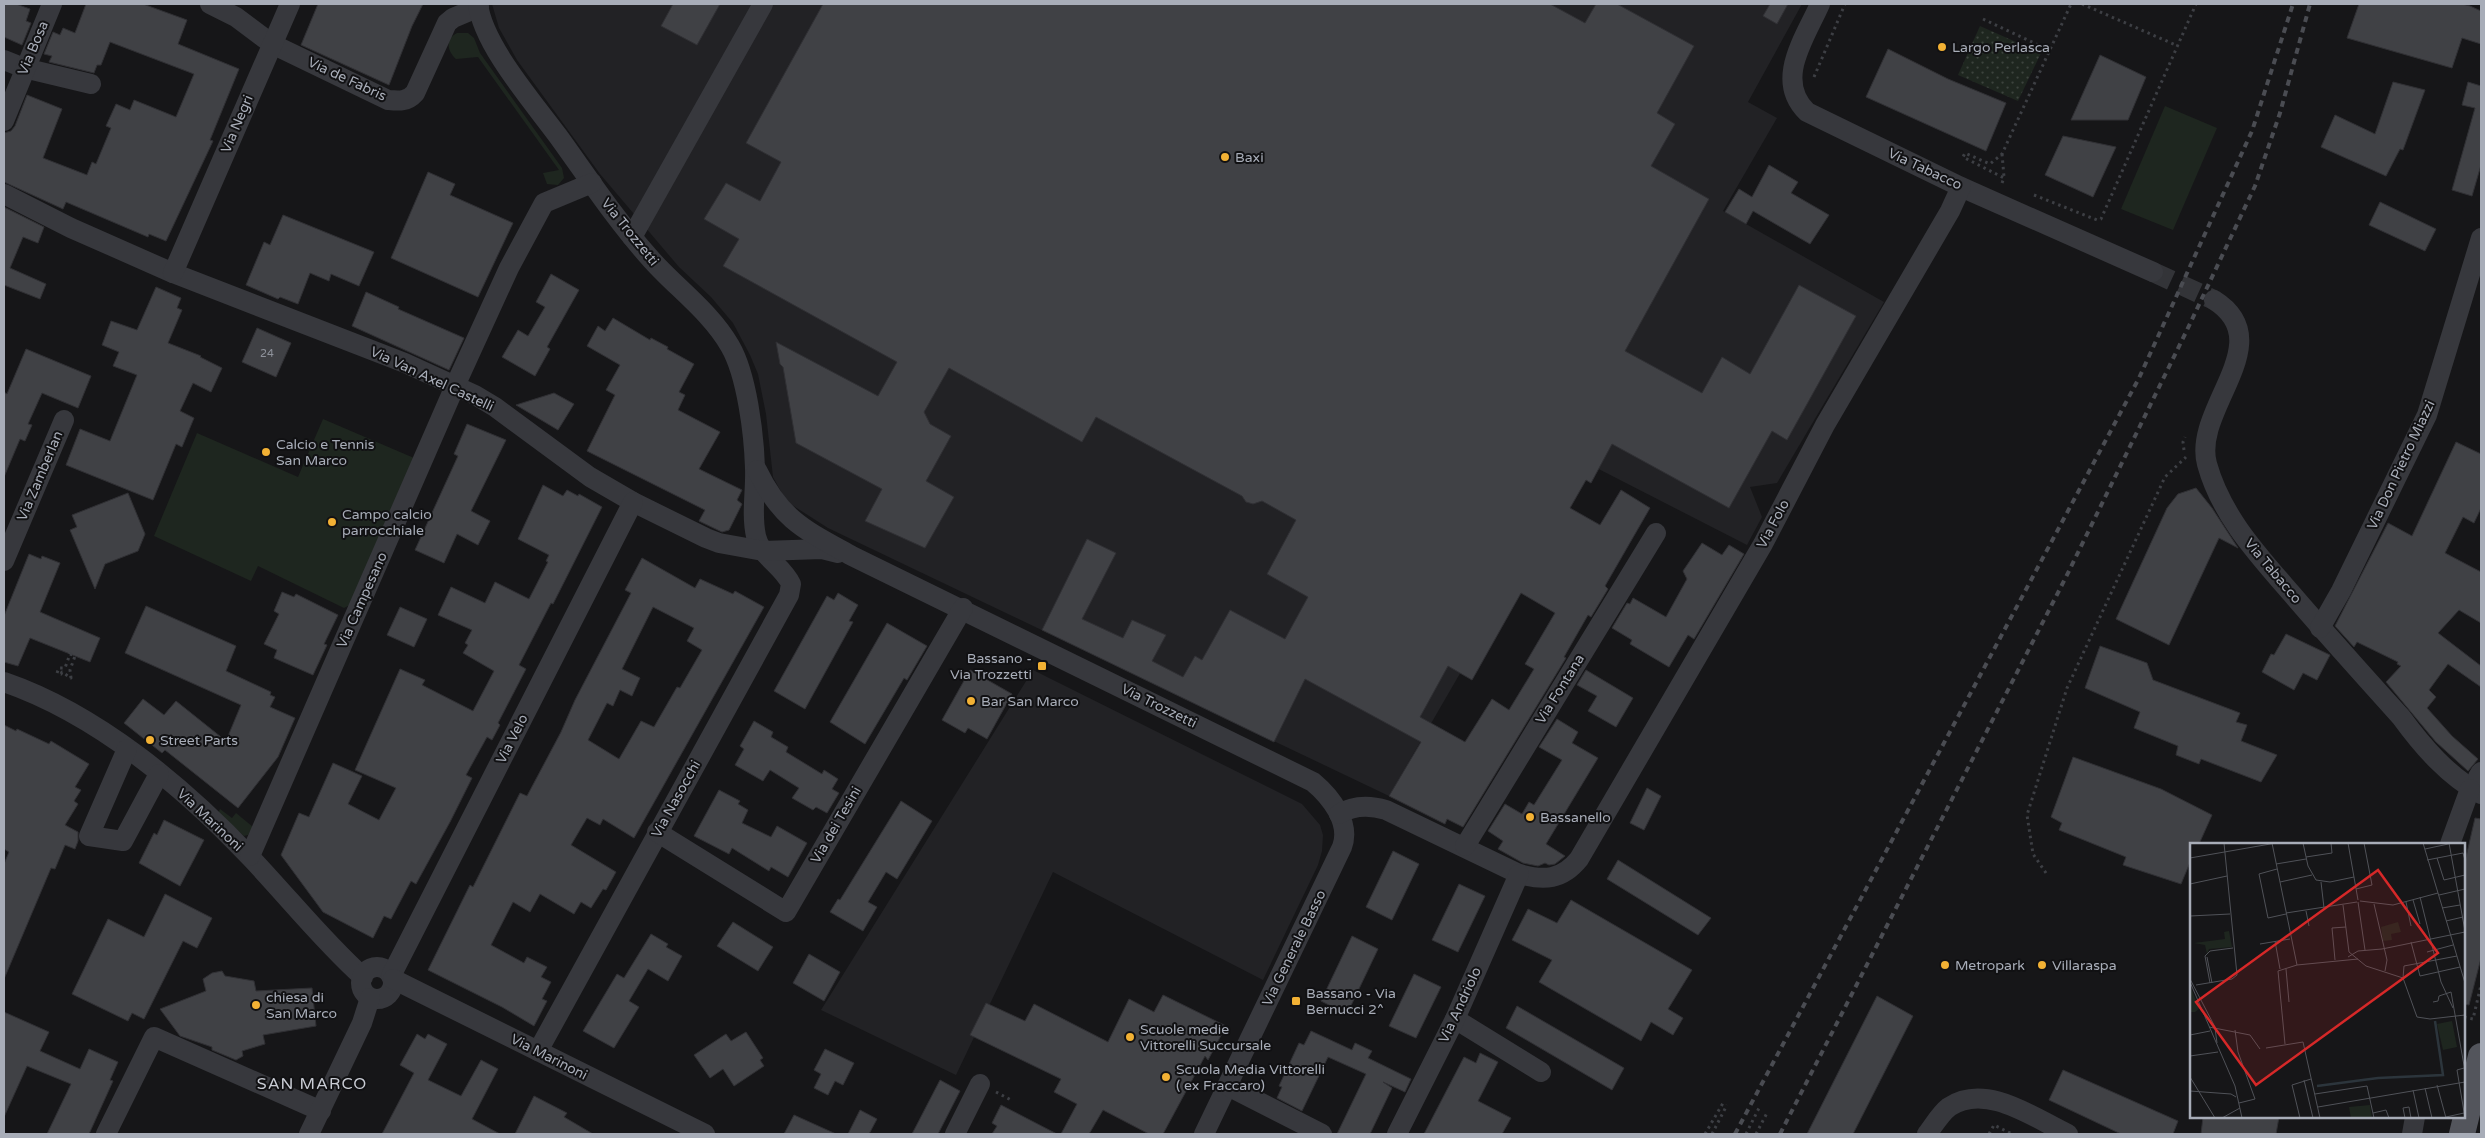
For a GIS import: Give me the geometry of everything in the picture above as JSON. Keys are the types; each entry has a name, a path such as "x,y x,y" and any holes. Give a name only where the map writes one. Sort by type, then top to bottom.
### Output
{"main road":[{"path":"2462,1134 2481,1056"}],"street":[{"name":"Via Bosa","path":"4,121 24,68 52,4"},
{"path":"210,4 236,17 272,44 290,4"},
{"path":"632,237 763,4"},
{"name":"Via Tabacco","path":"1820,4 1792,71 1791,83 1799,104 1815,117 1961,187 2153,272"},
{"name":"Via de Fabris","path":"272,44 388,100 406,100 415,93 447,24 452,18 478,6"},
{"name":"Via Trozzetti","path":"478,6 490,39 500,55 592,183 632,237 668,278 718,328 731,348 741,372 747,399 755,467 756,537 763,551"},
{"name":"Via Negri","path":"173,273 272,44"},
{"path":"4,60 24,68 91,84"},
{"name":"Via Campesano","path":"250,856 455,386 509,268 540,209 550,199 592,183"},
{"name":"Via Folo","path":"1519,874 1547,879 1571,869 1579,859 1763,544 1824,425 1950,211 1961,187"},
{"name":"Via Van Axel Castelli","path":"4,194 71,228 173,273 405,363 455,386 495,407 570,464 633,502 720,544 763,551 822,549 852,556"},
{"name":"Via Don Pietro Miazzi","path":"2320,628 2341,591 2428,415 2481,238"},
{"name":"Via Tabacco","path":"2214,300 2226,308 2232,316 2238,326 2240,340 2238,356 2205,440 2207,462 2216,491 2249,544 2320,628 2401,717 2424,748 2478,783"},
{"name":"Via Zamberlan","path":"4,560 64,420"},
{"name":"Via Trozzetti","path":"755,467 768,493 782,512 800,527 852,556 963,608 1313,782 1327,795 1339,814"},
{"name":"Via Velo","path":"370,998 385,998 392,990 392,978 633,502"},
{"name":"Via Fontana","path":"1465,846 1656,533"},
{"name":"Via Nasocchi","path":"538,1051 789,595 791,584 789,578 763,551"},
{"name":"Via dei Tesini","path":"657,832 786,912 963,608"},
{"name":"Via Marinoni","path":"4,682 49,700 88,721 159,774 195,804 250,856 333,950 363,976"},
{"path":"127,749 89,836 123,841 159,774"},
{"path":"2450,843 2478,783"},
{"path":"1339,814 1356,807 1375,806 1465,846 1519,874"},
{"name":"Via Generale Basso","path":"1204,1134 1342,848 1344,831 1339,814"},
{"name":"Via Andriolo","path":"1397,1134 1456,1018 1519,874"},
{"path":"309,1134 362,1023 370,998 362,988 363,976 374,968 384,969 392,978"},
{"name":"Via Marinoni","path":"392,978 705,1134"},
{"path":"1456,1018 1540,1072"},
{"path":"106,1134 154,1037 321,1111"},
{"path":"955,1134 980,1084"},
{"path":"1228,1086 1322,1134"},
{"path":"1927,1134 1950,1106 1974,1098 1996,1101 2068,1134"},
{"path":"2412,1134 2415,1118"}],"path":[{"path":"1813,79 1844,4"},
{"path":"2004,178 1963,158 1965,153 1990,164 2002,154 2071,4"},
{"path":"2082,4 2178,46"},
{"path":"2028,193 2097,220 2101,219 2196,4"},
{"path":"1983,19 2050,50"},
{"path":"2002,154 2004,178 2002,183"},
{"path":"1996,180 2011,186"},
{"path":"2046,873 2033,854 2027,815 2067,688 2165,477 2186,457"},
{"path":"70,654 75,656 70,670 71,678 62,672 61,674 57,673 59,668 65,668 70,654"},
{"path":"2465,1017 2473,1019 2481,985"},
{"path":"1705,1134 1725,1104 1712,1134"},
{"path":"1746,1134 1760,1106"},
{"path":"1756,1134 1768,1111"},
{"path":"1989,1134 1994,1125 2012,1134"}],"shaded area":[{"name":"Baxi","path":"492,4 1802,4 1748,102 1777,118 1723,211 1884,302 1777,483 1750,487 1762,517 1747,545 1583,461 1389,796 828,528 792,505 784,497 773,477 766,414 758,374 733,323 711,297 679,267 600,174 517,60 499,28"},
{"path":"1980,26 2041,53 2018,101 1958,75"},
{"path":"457,33 468,33 474,38 480,53 562,168 564,178 558,185 547,184 543,173 559,170 478,57 456,59 449,49 451,38"},
{"path":"2165,106 2217,128 2173,230 2121,209"},
{"path":"323,419 414,458 352,604 344,608 258,566 251,581 154,536 197,433 298,477"},
{"path":"1033,670 1302,804 1320,825 1323,835 1322,851 1318,865 1263,980 1053,872 956,1075 821,1010"},
{"path":"220,809 232,818 236,813 253,827 248,835 244,836 218,813"}],"building":[{"path":"4,4 16,4 30,9 26,21 31,23 22,45 4,37"},
{"path":"86,4 143,4 187,20 178,44 239,69 210,140 213,141 166,241 149,234 148,237 66,202 63,209 4,182 4,133 11,131 15,126 27,95 62,109 43,158 87,175 92,162 96,164 111,128 106,126 116,104 130,110 134,100 176,117 194,74 110,42 101,65 97,65 94,73 49,62 52,56 44,54 53,32 60,35 63,28 75,33"},
{"path":"318,4 423,4 412,26 389,85 301,45"},
{"path":"673,4 720,4 697,45 661,26"},
{"name":"Baxi","path":"823,4 1550,4 1585,23 1596,4 1617,4 1694,46 1657,113 1675,124 1651,166 1709,199 1625,351 1702,393 1722,357 1750,374 1799,285 1856,316 1787,440 1772,431 1729,508 1612,444 1591,483 1586,480 1570,508 1600,525 1621,490 1650,508 1605,586 1608,589 1591,617 1588,615 1564,657 1566,658 1463,827 1447,819 1445,824 1389,796 1421,742 1305,679 1274,742 1042,630 1087,539 1116,553 1082,619 1123,638 1132,620 1166,635 1152,661 1183,677 1195,656 1202,660 1230,610 1285,639 1308,597 1267,574 1296,520 1262,501 1253,504 1246,502 1242,496 1096,417 1082,442 949,368 924,412 930,424 951,436 926,481 954,497 925,548 865,521 882,489 796,443 783,367 780,364 776,342 878,396 897,362 723,266 739,239 704,219 726,183 760,201 781,162 746,143","holes":["1521,593 1555,613 1525,664 1534,669 1509,710 1492,699 1465,742 1420,717 1448,666 1472,680"]},
{"path":"1770,4 1788,4 1777,24 1763,16"},
{"path":"2359,4 2462,4 2470,6 2481,11 2481,44 2462,38 2452,68 2347,38"},
{"path":"1888,49 1948,79 2006,103 1986,151 1866,97"},
{"path":"2100,55 2146,77 2128,120 2071,120"},
{"path":"2393,82 2425,90 2403,150 2400,149 2386,176 2321,147 2335,115 2375,134"},
{"path":"2468,82 2481,86 2481,165 2472,196 2452,190 2475,108 2462,105"},
{"path":"2063,136 2116,147 2093,197 2045,175"},
{"path":"1769,165 1798,182 1791,193 1829,215 1810,244 1753,211 1746,224 1725,212 1739,189 1752,197"},
{"path":"428,172 455,184 450,195 513,223 478,297 391,258"},
{"path":"2380,202 2436,229 2425,251 2369,225"},
{"path":"4,207 44,227 38,243 23,237 10,268 46,284 40,299 4,285"},
{"path":"283,215 374,252 359,286 331,274 329,281 310,273 298,304 280,297 278,299 246,285 264,242 270,245"},
{"path":"551,274 579,290 547,347 550,349 535,376 502,357 518,330 528,336 545,307 536,302"},
{"path":"156,287 181,298 177,308 182,310 168,343 201,356 222,368 211,392 193,383 180,411 194,418 182,447 176,444 153,500 66,465 80,429 110,441 137,375 113,366 119,352 102,345 111,321 137,330"},
{"path":"366,292 399,307 398,309 464,338 449,370 352,326"},
{"path":"613,318 650,340 651,338 668,347 667,349 694,364 679,392 685,395 678,410 720,432 699,469 742,490 737,500 742,504 729,530 722,532 699,521 705,510 587,451 615,395 606,390 620,365 587,346 598,326 605,331"},
{"path":"257,328 291,343 276,377 242,362"},
{"path":"26,349 91,376 78,408 42,393 28,424 32,425 25,441 20,439 4,477 4,392 7,394"},
{"path":"554,393 574,404 558,430 516,405"},
{"path":"467,424 506,440 471,511 490,521 478,545 457,534 444,563 415,550 458,456 454,454"},
{"path":"2456,442 2481,454 2481,508 2474,523 2463,517 2445,553 2481,572 2481,623 2459,610 2438,633 2481,666 2481,687 2448,664 2429,690 2436,697 2427,708 2452,736 2478,759 2468,771 2436,742 2386,682 2401,666 2397,664 2398,662 2357,642 2354,647 2335,626 2388,523 2412,536"},
{"path":"543,485 563,496 567,490 578,496 579,494 602,507 553,604 551,603 519,665 526,669 498,723 500,725 492,740 487,737 466,775 472,778 450,822 416,884 411,881 391,919 384,916 373,938 323,912 281,855 299,813 309,817 333,763 362,776 348,804 379,820 396,788 355,770 400,669 425,680 422,685 473,711 494,671 463,653 468,645 465,643 472,630 438,615 451,587 485,603 495,582 529,599 548,562 546,561 549,555 518,539"},
{"path":"2196,488 2212,508 2238,548 2219,538 2169,645 2116,619 2167,508 2178,494"},
{"path":"128,493 145,534 138,551 105,564 95,589 70,530 77,527 72,515"},
{"path":"1702,543 1722,555 1729,545 1744,554 1694,639 1688,635 1669,667 1630,644 1632,640 1612,628 1627,603 1630,604 1633,598 1666,617 1687,579 1683,571"},
{"path":"29,554 41,559 42,556 60,563 40,612 100,638 90,662 30,638 18,666 4,662 4,616"},
{"path":"642,558 695,588 700,579 733,594 735,591 764,607 634,838 603,819 600,825 587,818 571,845 616,872 606,890 603,889 591,908 581,902 574,914 540,894 530,912 513,902 491,945 524,963 527,957 547,967 541,977 551,982 542,999 547,1001 534,1026 502,1007 428,970 470,885 473,887 520,793 527,796 561,732 575,700 631,593 625,590","holes":["653,607 694,628 687,641 702,650 680,688 677,687 654,727 641,721 619,759 588,740 607,703 613,706 620,690 632,696 640,678 622,669"]},
{"path":"282,592 294,597 296,594 338,615 324,644 327,645 313,675 274,658 277,650 264,644 279,614 274,611"},
{"path":"838,593 858,605 849,621 853,622 805,709 774,691 827,596 834,600"},
{"path":"146,606 236,646 226,671 271,692 270,695 275,697 270,707 295,718 278,757 238,808 165,750 162,753 124,723 143,699 164,715 176,701 226,741 241,705 125,653"},
{"path":"400,607 427,619 414,647 387,635"},
{"path":"887,623 927,646 907,680 904,678 865,744 830,722"},
{"path":"2286,634 2330,655 2317,680 2303,673 2294,690 2262,672 2271,654 2274,655"},
{"path":"2100,646 2147,663 2153,680 2240,713 2236,722 2247,725 2241,741 2277,755 2261,782 2201,759 2199,764 2176,755 2178,746 2134,728 2140,712 2085,688"},
{"path":"970,670 1012,694 987,739 968,728 965,733 942,720"},
{"path":"1586,670 1633,698 1616,727 1588,711 1597,696 1577,685"},
{"path":"1557,719 1578,732 1572,743 1598,758 1546,844 1565,856 1555,864 1549,865 1545,863 1538,866 1523,863 1498,849 1503,841 1488,831 1505,804 1522,814 1529,802 1534,805 1562,760 1539,747"},
{"path":"754,721 773,732 771,737 788,747 786,752 822,774 824,770 838,779 832,789 839,793 827,813 816,807 813,810 792,798 799,788 770,770 763,781 735,765 744,749 740,746"},
{"path":"4,725 49,744 51,741 89,764 75,787 81,790 74,801 78,804 65,825 78,832 78,841 75,849 65,845 55,869 51,868 4,979 4,864 9,852 4,849"},
{"path":"2073,757 2161,789 2212,815 2199,843 2190,843 2190,862 2181,884 2123,865 2126,857 2059,830 2062,823 2051,817"},
{"path":"1647,788 1661,796 1644,830 1630,823"},
{"path":"719,790 740,801 738,804 748,810 742,823 771,837 777,826 807,843 788,877 771,867 769,871 732,848 729,854 694,836"},
{"path":"901,801 932,821 897,879 886,872 868,902 877,907 863,931 830,912 838,899 840,900"},
{"path":"2475,818 2481,819 2481,958 2469,1005 2465,1004 2465,862"},
{"path":"164,820 204,840 180,886 139,863 154,833 157,835"},
{"path":"1393,851 1419,864 1392,920 1366,907"},
{"path":"1618,860 1711,918 1698,935 1607,879"},
{"path":"1459,884 1485,896 1458,952 1432,940"},
{"path":"165,894 212,918 197,948 183,941 144,1019 132,1013 128,1021 72,994 108,919 144,937"},
{"path":"1571,900 1692,970 1668,1009 1683,1018 1673,1035 1651,1022 1641,1041 1539,982 1552,960 1512,940 1528,909 1557,923"},
{"path":"733,922 773,947 758,971 717,946"},
{"path":"651,934 668,944 666,947 682,956 668,981 648,969 629,1001 639,1007 614,1048 583,1031 617,974 624,978"},
{"path":"1352,936 1378,949 1347,1014 1321,1001"},
{"path":"809,954 840,972 824,1001 793,983"},
{"path":"222,971 225,976 254,981 256,991 312,988 316,1026 263,1035 265,1044 242,1051 243,1056 236,1060 212,1050 212,1047 180,1036 160,1009 206,991 203,979 212,973"},
{"path":"1414,974 1441,987 1416,1038 1389,1026"},
{"path":"1163,995 1226,1026 1208,1060 1205,1056 1163,1134 1149,1134 1103,1110 1089,1134 1061,1134 1077,1104 1054,1092 1061,1079 970,1035 986,1003 1025,1021 1034,1004 1108,1042 1129,999 1154,1012"},
{"path":"1877,996 1913,1016 1853,1134 1807,1134"},
{"path":"1517,1006 1624,1068 1612,1090 1506,1028"},
{"path":"4,1012 49,1032 40,1051 80,1069 89,1049 118,1062 110,1080 113,1081 89,1134 47,1134 71,1084 27,1066 4,1117"},
{"path":"1311,1031 1352,1050 1355,1043 1372,1051 1368,1058 1411,1079 1405,1092 1383,1082 1392,1088 1370,1134 1337,1134 1366,1074 1328,1057 1302,1111 1277,1098 1282,1087 1279,1086 1299,1043 1304,1045"},
{"path":"746,1032 763,1058 760,1060 764,1066 734,1086 723,1069 710,1078 694,1055 726,1034 731,1041"},
{"path":"417,1034 425,1039 428,1034 447,1044 428,1080 461,1096 481,1060 498,1069 472,1119 500,1134 382,1134 414,1073 400,1065"},
{"path":"825,1049 854,1063 843,1085 835,1081 828,1095 814,1088 821,1074 814,1070"},
{"path":"1480,1053 1498,1062 1478,1101 1511,1118 1502,1134 1424,1134 1464,1057 1476,1063"},
{"path":"2063,1070 2178,1121 2173,1134 2121,1134 2049,1100"},
{"path":"940,1080 960,1091 938,1134 912,1134"},
{"path":"534,1096 567,1113 564,1117 593,1134 515,1134"},
{"path":"1001,1105 1057,1134 992,1134 997,1126 992,1123"},
{"path":"860,1110 877,1119 869,1134 848,1134"},
{"path":"794,1115 836,1134 784,1134"},
{"path":"2203,1118 2279,1118 2276,1134 2201,1134"}],"tunnel":[{"path":"2153,272 2214,300"}],"railway":[{"path":"1735,1134 2139,378 2252,131 2293,4"},
{"path":"1780,1134 2066,577 2255,186 2280,113 2310,4"}],"place":[{"name":"Largo Perlasca","path":"1942,47"},
{"name":"Baxi","path":"1225,157"},
{"name":"Calcio e Tennis San Marco","path":"266,452"},
{"name":"Campo calcio parrocchiale","path":"332,522"},
{"name":"Bassano - Via Trozzetti","path":"1042,666"},
{"name":"Bar San Marco","path":"971,701"},
{"name":"Street Parts","path":"150,740"},
{"name":"Bassanello","path":"1530,817"},
{"name":"Metropark","path":"1945,965"},
{"name":"Villaraspa","path":"2042,965"},
{"name":"Bassano - Via Bernucci 2^","path":"1296,1001"},
{"name":"chiesa di San Marco","path":"256,1005"},
{"name":"Scuole medie Vittorelli Succursale","path":"1130,1037"},
{"name":"Scuola Media Vittorelli ( ex Fraccaro)","path":"1166,1077"}],"district":[{"name":"SAN MARCO","path":"312,1084"}]}
